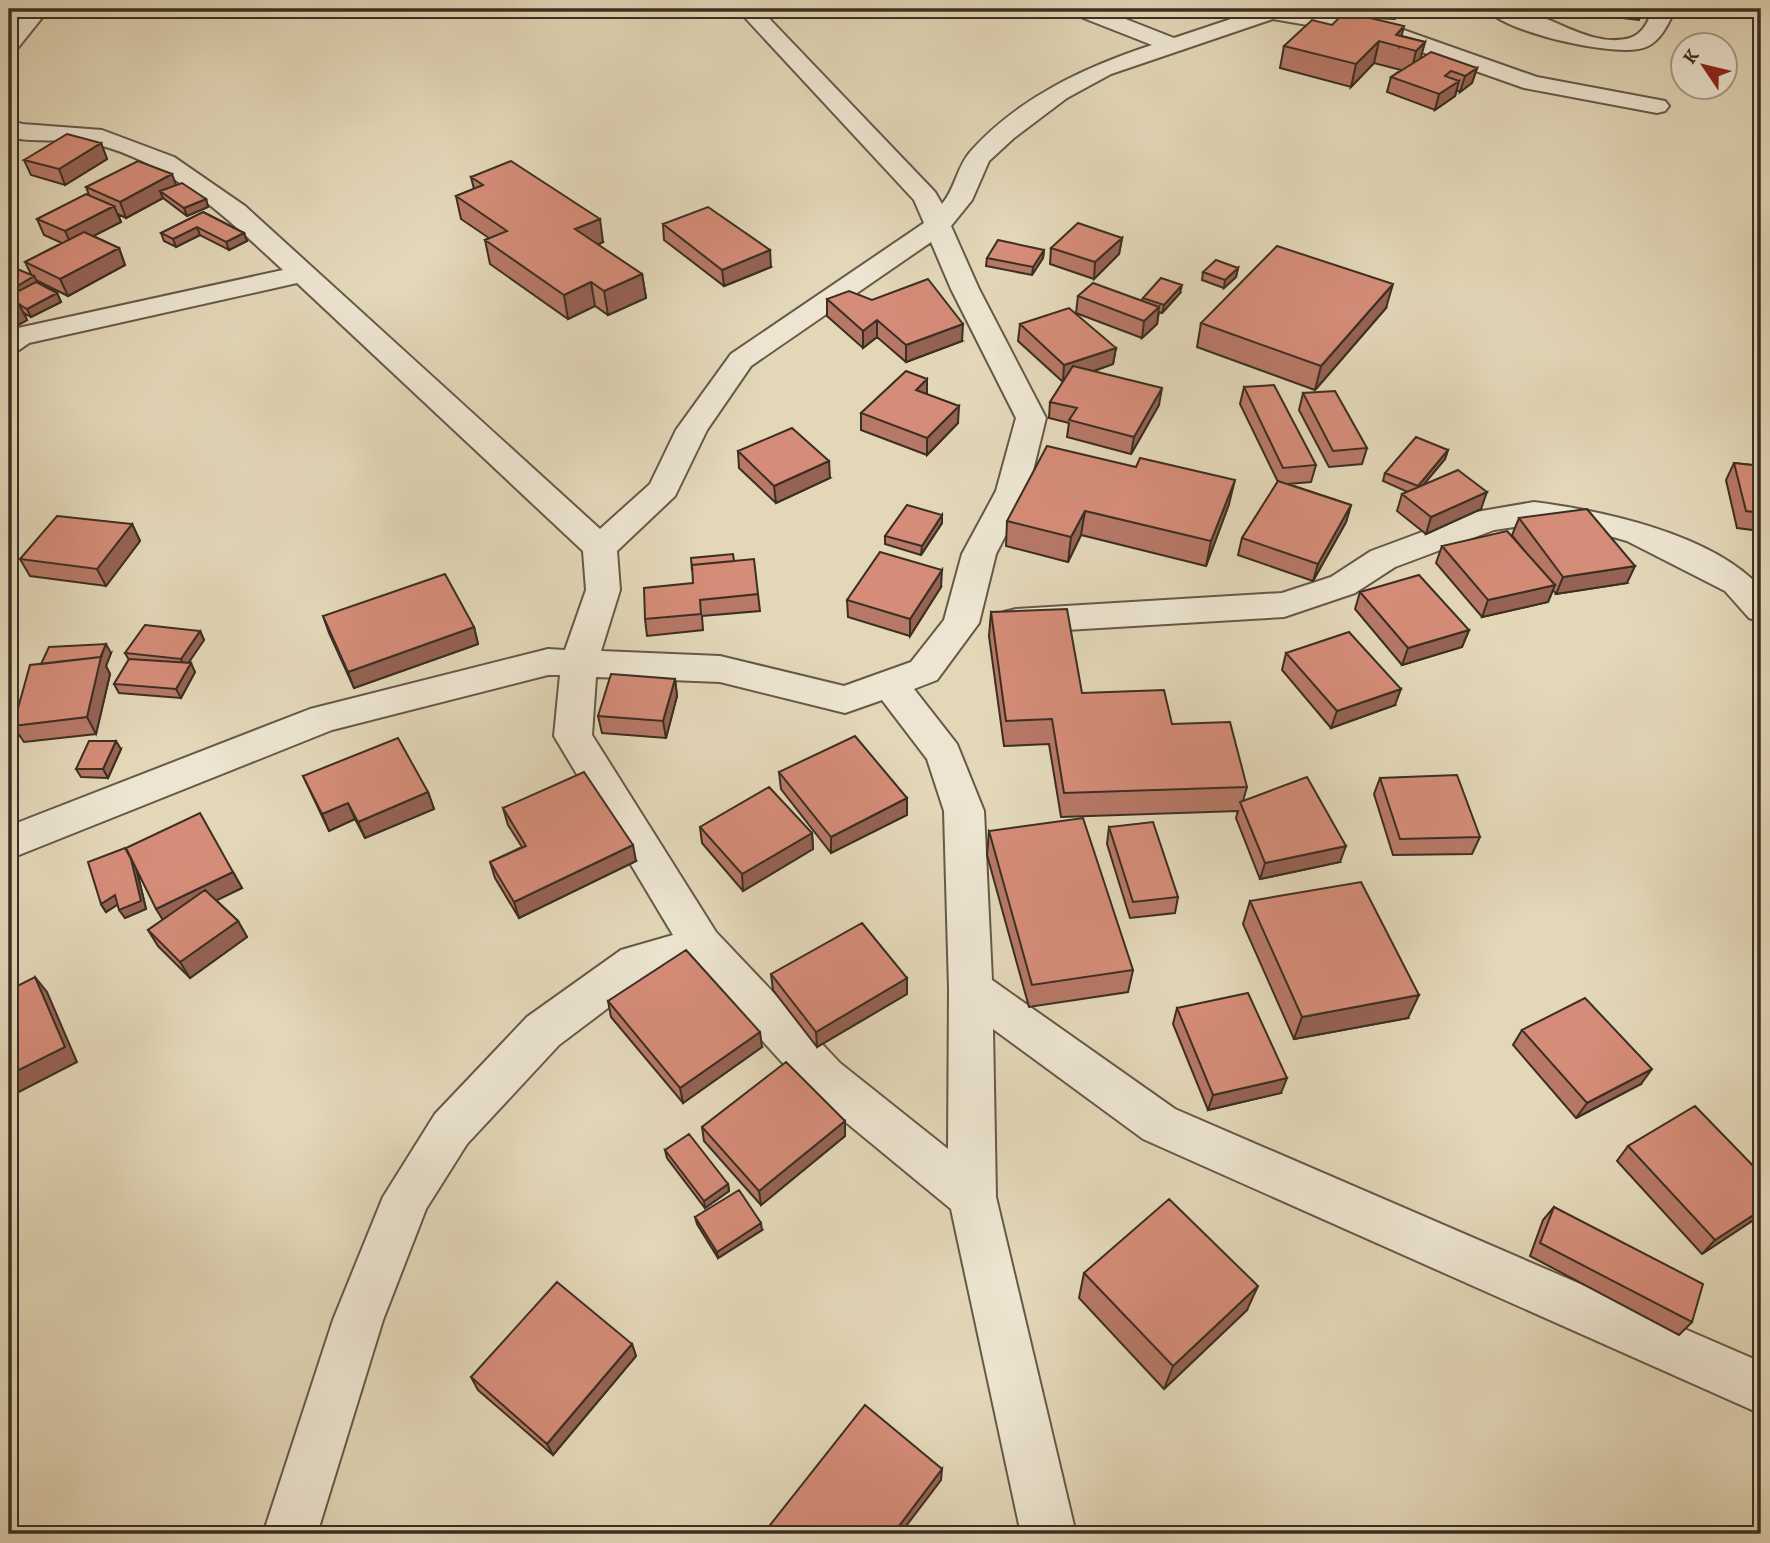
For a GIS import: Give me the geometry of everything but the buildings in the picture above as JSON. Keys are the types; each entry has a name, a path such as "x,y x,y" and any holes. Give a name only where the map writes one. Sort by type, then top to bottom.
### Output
{"street":[{"path":"9,44 38,9"},
{"path":"9,843 323,719 548,662 720,669 845,700 924,671 961,623 979,554 1012,491 1031,418 965,289 926,197 748,9"},
{"path":"1081,9 1175,46"},
{"path":"1498,9 1589,41 1630,46 1656,31 1664,9"},
{"path":"600,548 664,489 692,430 741,360 938,225 959,200 978,158 1005,133 1059,93 1103,69 1278,11 1387,32 1532,83 1657,106"},
{"path":"9,126 15,131 102,137 165,162 236,212 600,548 603,590 579,663 573,736 701,944 824,1077 972,1196"},
{"path":"9,344 19,336 302,274"},
{"path":"961,623 1284,606 1343,585 1383,559 1422,544 1488,520 1534,513 1593,520 1639,533 1697,560 1737,583 1761,610"},
{"path":"890,684 944,754 964,811 971,989 972,1196 1048,1534"},
{"path":"290,1534 358,1320 407,1197 450,1129 543,1031 636,962 701,944"},
{"path":"971,989 1159,1124 1761,1388"}]}
